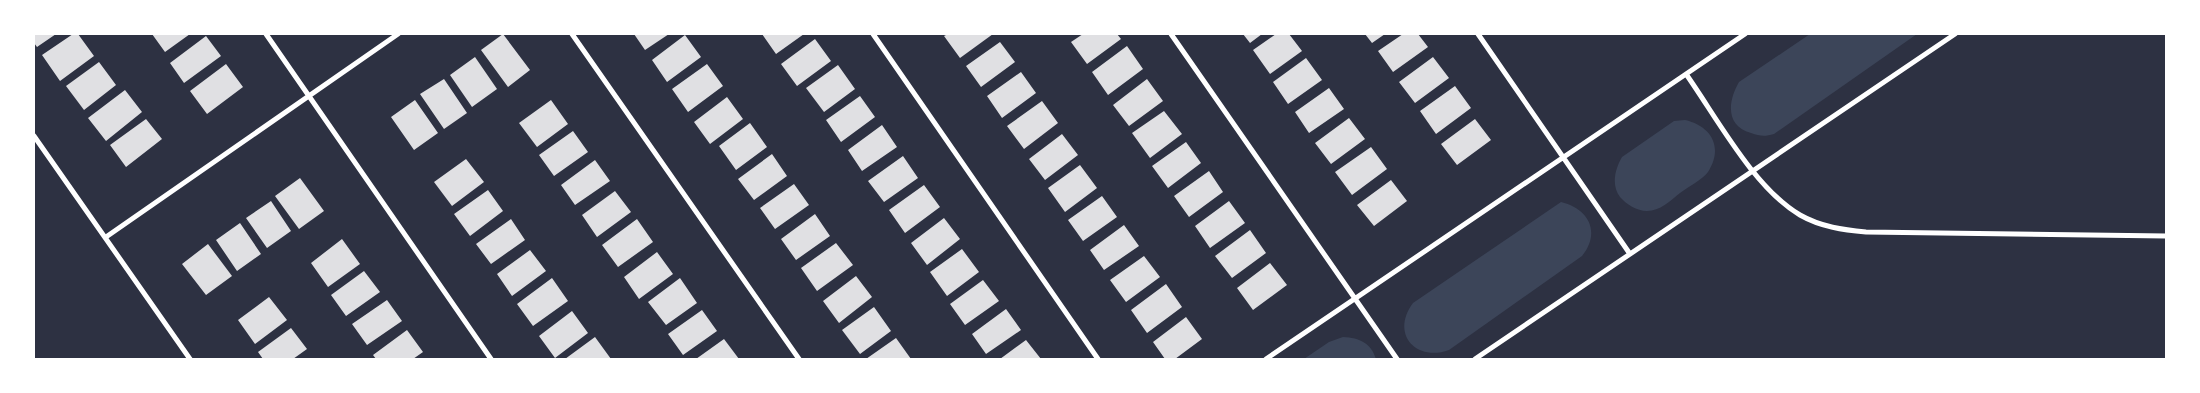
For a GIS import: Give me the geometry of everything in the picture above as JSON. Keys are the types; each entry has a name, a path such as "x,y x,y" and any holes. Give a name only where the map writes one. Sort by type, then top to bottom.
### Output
{"street":[{"path":"266,34 491,359"},
{"path":"106,237 398,34"},
{"path":"572,34 799,359"},
{"path":"873,34 1098,359"},
{"path":"1171,34 1397,359"},
{"path":"1478,34 1630,254"},
{"path":"1266,359 1745,34"},
{"path":"1475,359 1955,34"},
{"path":"1686,74 1753,171 1767,188 1796,212 1822,225 1844,230 2166,236"},
{"path":"34,136 190,359"}],"shaded area":[{"path":"1810,34 1917,34 1774,134 1767,136 1743,130 1733,119 1731,112 1735,89 1739,82"},
{"path":"1685,120 1702,127 1712,139 1715,146 1715,154 1708,172 1699,181 1665,205 1652,211 1643,211 1629,205 1620,197 1615,182 1617,167 1622,157 1674,121"},
{"path":"1561,202 1579,210 1589,223 1591,238 1582,256 1449,350 1437,353 1426,352 1417,349 1410,343 1404,325 1413,303"},
{"path":"1343,337 1364,342 1371,349 1376,359 1304,359 1329,342"}],"building":[{"path":"34,34 56,34 37,47 34,43"},
{"path":"73,34 78,34 94,56 60,81 42,55"},
{"path":"152,34 190,34 165,52"},
{"path":"503,34 530,70 508,87 481,50"},
{"path":"634,34 669,34 645,50"},
{"path":"762,34 804,34 776,54"},
{"path":"948,34 993,34 960,58 944,36"},
{"path":"1083,34 1117,34 1121,39 1087,64 1071,42"},
{"path":"1243,34 1262,34 1250,43"},
{"path":"1276,34 1289,34 1302,51 1270,74 1253,50"},
{"path":"1365,34 1385,34 1372,43"},
{"path":"1403,34 1418,34 1428,47 1393,72 1378,51"},
{"path":"685,35 701,57 667,82 652,60"},
{"path":"206,36 221,56 184,83 170,63"},
{"path":"815,39 831,61 797,86 781,64"},
{"path":"1000,42 1015,62 981,87 966,66"},
{"path":"1127,46 1143,69 1108,95 1092,72"},
{"path":"475,57 497,89 472,107 450,75"},
{"path":"1433,57 1449,78 1415,103 1399,82"},
{"path":"1306,58 1322,80 1288,104 1273,82"},
{"path":"99,62 116,85 84,110 66,86"},
{"path":"226,64 243,87 207,114 190,91"},
{"path":"707,64 723,86 688,112 672,89"},
{"path":"838,65 855,89 824,112 806,88"},
{"path":"1021,72 1036,93 1002,118 987,96"},
{"path":"444,79 467,113 444,129 420,94"},
{"path":"1147,79 1163,101 1129,126 1113,105"},
{"path":"1455,86 1471,108 1436,134 1420,111"},
{"path":"1329,88 1344,109 1309,133 1295,112"},
{"path":"125,90 142,112 106,141 88,118"},
{"path":"860,96 875,117 841,142 826,120"},
{"path":"727,97 743,119 710,144 694,122"},
{"path":"415,100 438,133 414,150 391,117"},
{"path":"551,100 568,124 537,147 519,123"},
{"path":"1042,101 1058,123 1024,149 1007,126"},
{"path":"1164,111 1182,134 1150,158 1132,133"},
{"path":"1349,118 1365,139 1331,164 1315,143"},
{"path":"146,119 162,139 126,167 110,145"},
{"path":"1475,119 1491,140 1457,165 1441,144"},
{"path":"750,123 767,147 736,170 719,146"},
{"path":"882,125 897,147 862,171 848,150"},
{"path":"573,131 588,152 554,176 539,155"},
{"path":"1062,134 1078,155 1045,180 1029,159"},
{"path":"1186,142 1201,163 1168,188 1152,166"},
{"path":"1371,147 1387,169 1352,195 1335,172"},
{"path":"772,154 787,176 754,200 738,179"},
{"path":"903,156 918,178 884,202 868,181"},
{"path":"466,159 484,182 452,206 434,182"},
{"path":"595,160 610,181 575,205 561,185"},
{"path":"1080,165 1097,188 1065,212 1048,188"},
{"path":"1209,171 1223,192 1189,217 1174,196"},
{"path":"300,178 324,211 299,229 275,196"},
{"path":"1391,180 1407,201 1374,226 1357,205"},
{"path":"794,184 809,205 775,229 760,208"},
{"path":"924,185 940,207 905,233 889,210"},
{"path":"488,190 503,211 470,236 454,214"},
{"path":"615,191 631,212 597,237 582,215"},
{"path":"1102,196 1117,217 1083,241 1068,220"},
{"path":"271,201 291,231 267,248 246,218"},
{"path":"1229,201 1245,223 1210,248 1195,226"},
{"path":"815,214 830,236 796,260 781,239"},
{"path":"944,218 960,239 927,265 911,243"},
{"path":"511,219 525,240 491,264 476,244"},
{"path":"637,219 653,242 618,267 602,245"},
{"path":"240,223 261,254 237,271 216,240"},
{"path":"1124,225 1139,246 1104,270 1090,250"},
{"path":"1250,230 1266,253 1232,278 1215,256"},
{"path":"342,239 360,264 328,287 311,263"},
{"path":"836,243 853,265 817,291 801,268"},
{"path":"208,244 232,276 206,295 182,264"},
{"path":"962,249 979,272 947,296 930,272"},
{"path":"530,250 546,271 512,296 497,274"},
{"path":"657,252 673,274 639,299 624,277"},
{"path":"1144,256 1160,277 1126,302 1110,280"},
{"path":"1270,263 1287,285 1253,310 1237,288"},
{"path":"364,271 380,292 346,316 331,295"},
{"path":"856,276 872,297 839,323 823,301"},
{"path":"552,278 568,301 533,326 517,304"},
{"path":"680,278 697,303 666,325 648,302"},
{"path":"983,280 999,301 965,325 950,304"},
{"path":"1166,284 1182,307 1147,333 1131,310"},
{"path":"269,297 287,320 255,344 238,320"},
{"path":"387,300 402,321 367,345 352,324"},
{"path":"874,307 891,331 860,354 842,330"},
{"path":"1006,309 1021,330 986,354 972,334"},
{"path":"702,310 717,331 683,355 668,334"},
{"path":"572,311 588,333 555,358 539,336"},
{"path":"1186,317 1202,339 1175,359 1165,359 1153,342"},
{"path":"291,328 307,349 293,359 263,359 258,352"},
{"path":"407,330 423,352 413,359 376,359 373,355"},
{"path":"595,337 611,359 565,359"},
{"path":"896,338 911,359 866,359"},
{"path":"724,339 739,359 696,359"},
{"path":"1026,340 1041,359 1000,359"}]}
